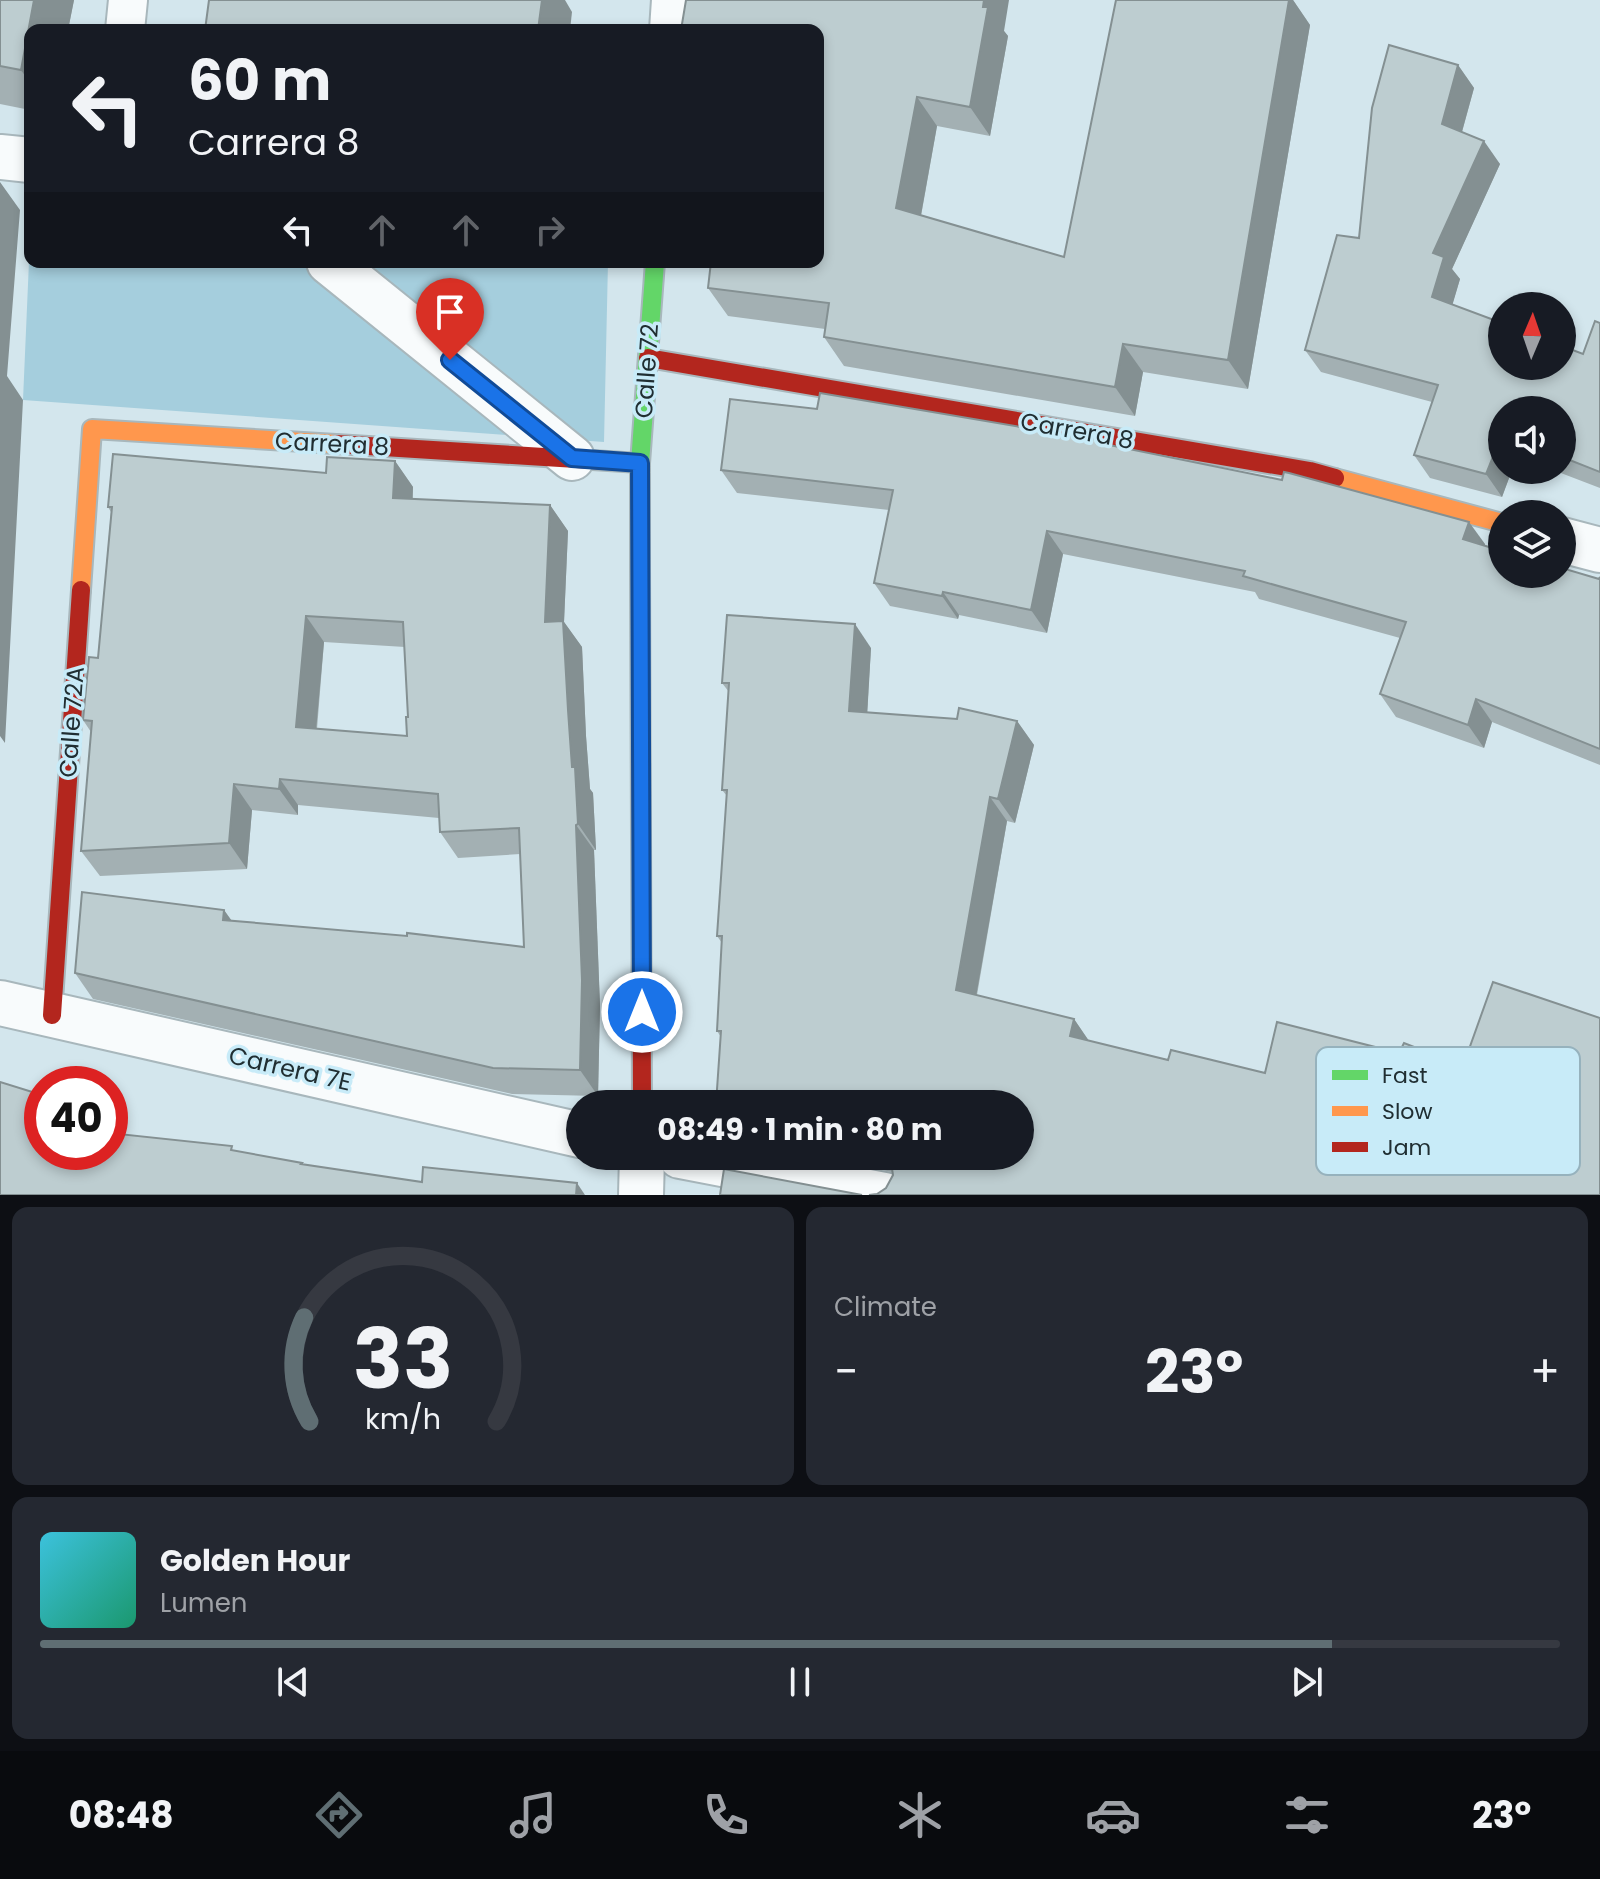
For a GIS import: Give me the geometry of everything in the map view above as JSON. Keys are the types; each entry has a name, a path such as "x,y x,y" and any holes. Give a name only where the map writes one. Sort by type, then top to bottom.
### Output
{"street":[{"path":"672,24 674,0"},
{"path":"0,157 24,159"},
{"path":"336,268 572,458"},
{"name":"Calle 72","path":"642,1090 640,463 655,268"},
{"name":"Carrera 8","path":"648,358 1310,471 1488,519"},
{"name":"Carrera 8","path":"92,429 640,463"},
{"name":"Calle 72A","path":"52,1015 92,429"},
{"path":"1576,544 1600,550"},
{"name":"Carrera 7E","path":"0,1003 566,1132"},
{"path":"641,1195 642,1170"},
{"path":"754,1170 885,1195"}],"lane":[{"path":"126,24 128,0"}],"shaded area":[{"path":"29,268 608,268 604,442 23,400"}],"building":[{"path":"0,0 34,0 30,24 24,24 21,70 0,66"},
{"path":"209,0 542,0 539,24 206,24"},
{"path":"686,0 984,0 983,7 988,7 970,107 917,97 896,208 1064,257 1116,0 1289,0 1228,360 1123,344 1115,387 824,337 829,303 708,288 710,268 824,268 824,24 682,24"},
{"path":"1389,45 1458,65 1442,124 1484,141 1433,253 1444,257 1432,297 1488,318 1488,380 1576,380 1576,351 1583,354 1595,321 1600,323 1600,472 1576,463 1576,396 1488,396 1486,474 1414,455 1438,385 1305,350 1337,235 1359,238 1372,108"},
{"path":"820,393 1109,442 1109,445 1282,480 1284,472 1289,473 1469,522 1463,539 1488,547 1488,588 1576,588 1576,572 1600,577 1600,749 1476,699 1468,725 1380,694 1406,622 1243,576 1245,571 1047,531 1031,610 943,592 942,596 874,583 893,490 721,470 730,399 817,409"},
{"path":"113,454 326,473 327,457 395,461 393,498 550,505 545,622 563,621 572,767 575,767 582,980 580,1070 493,1068 75,973 82,892 224,910 223,920 407,936 407,933 524,947 519,828 440,832 438,794 280,779 279,789 234,784 229,843 81,851 92,721 83,720 89,657 98,658 112,507 108,507","holes":["306,616 403,622 407,736 296,727"]},
{"path":"727,615 855,624 849,711 957,719 959,708 1017,721 998,799 990,797 956,990 1074,1019 1070,1036 1168,1060 1171,1050 1265,1073 1277,1022 1375,1047 1316,1047 1316,1175 1580,1175 1580,1047 1470,1047 1493,982 1600,1018 1600,1195 869,1195 886,1188 892,1170 1034,1170 1034,1090 717,1090 722,936 717,936 727,790 722,790 729,683 722,683"},
{"path":"0,1082 24,1089 24,1170 128,1170 128,1135 232,1146 231,1150 301,1164 422,1182 423,1167 577,1183 576,1195 0,1195"},
{"path":"724,1170 729,1170 862,1195 720,1195"}],"traffic: fast":[{"path":"640,569 640,463 655,268"}],"traffic: slow":[{"path":"81,590 92,429 336,444"},
{"path":"1335,478 1488,519"}],"traffic: jam":[{"path":"648,358 1310,471 1335,478"},
{"path":"336,444 640,463"},
{"path":"640,569 642,1090"},
{"path":"52,1015 81,590"}],"route":[{"path":"450,360 572,458 640,463 642,1012"}]}
